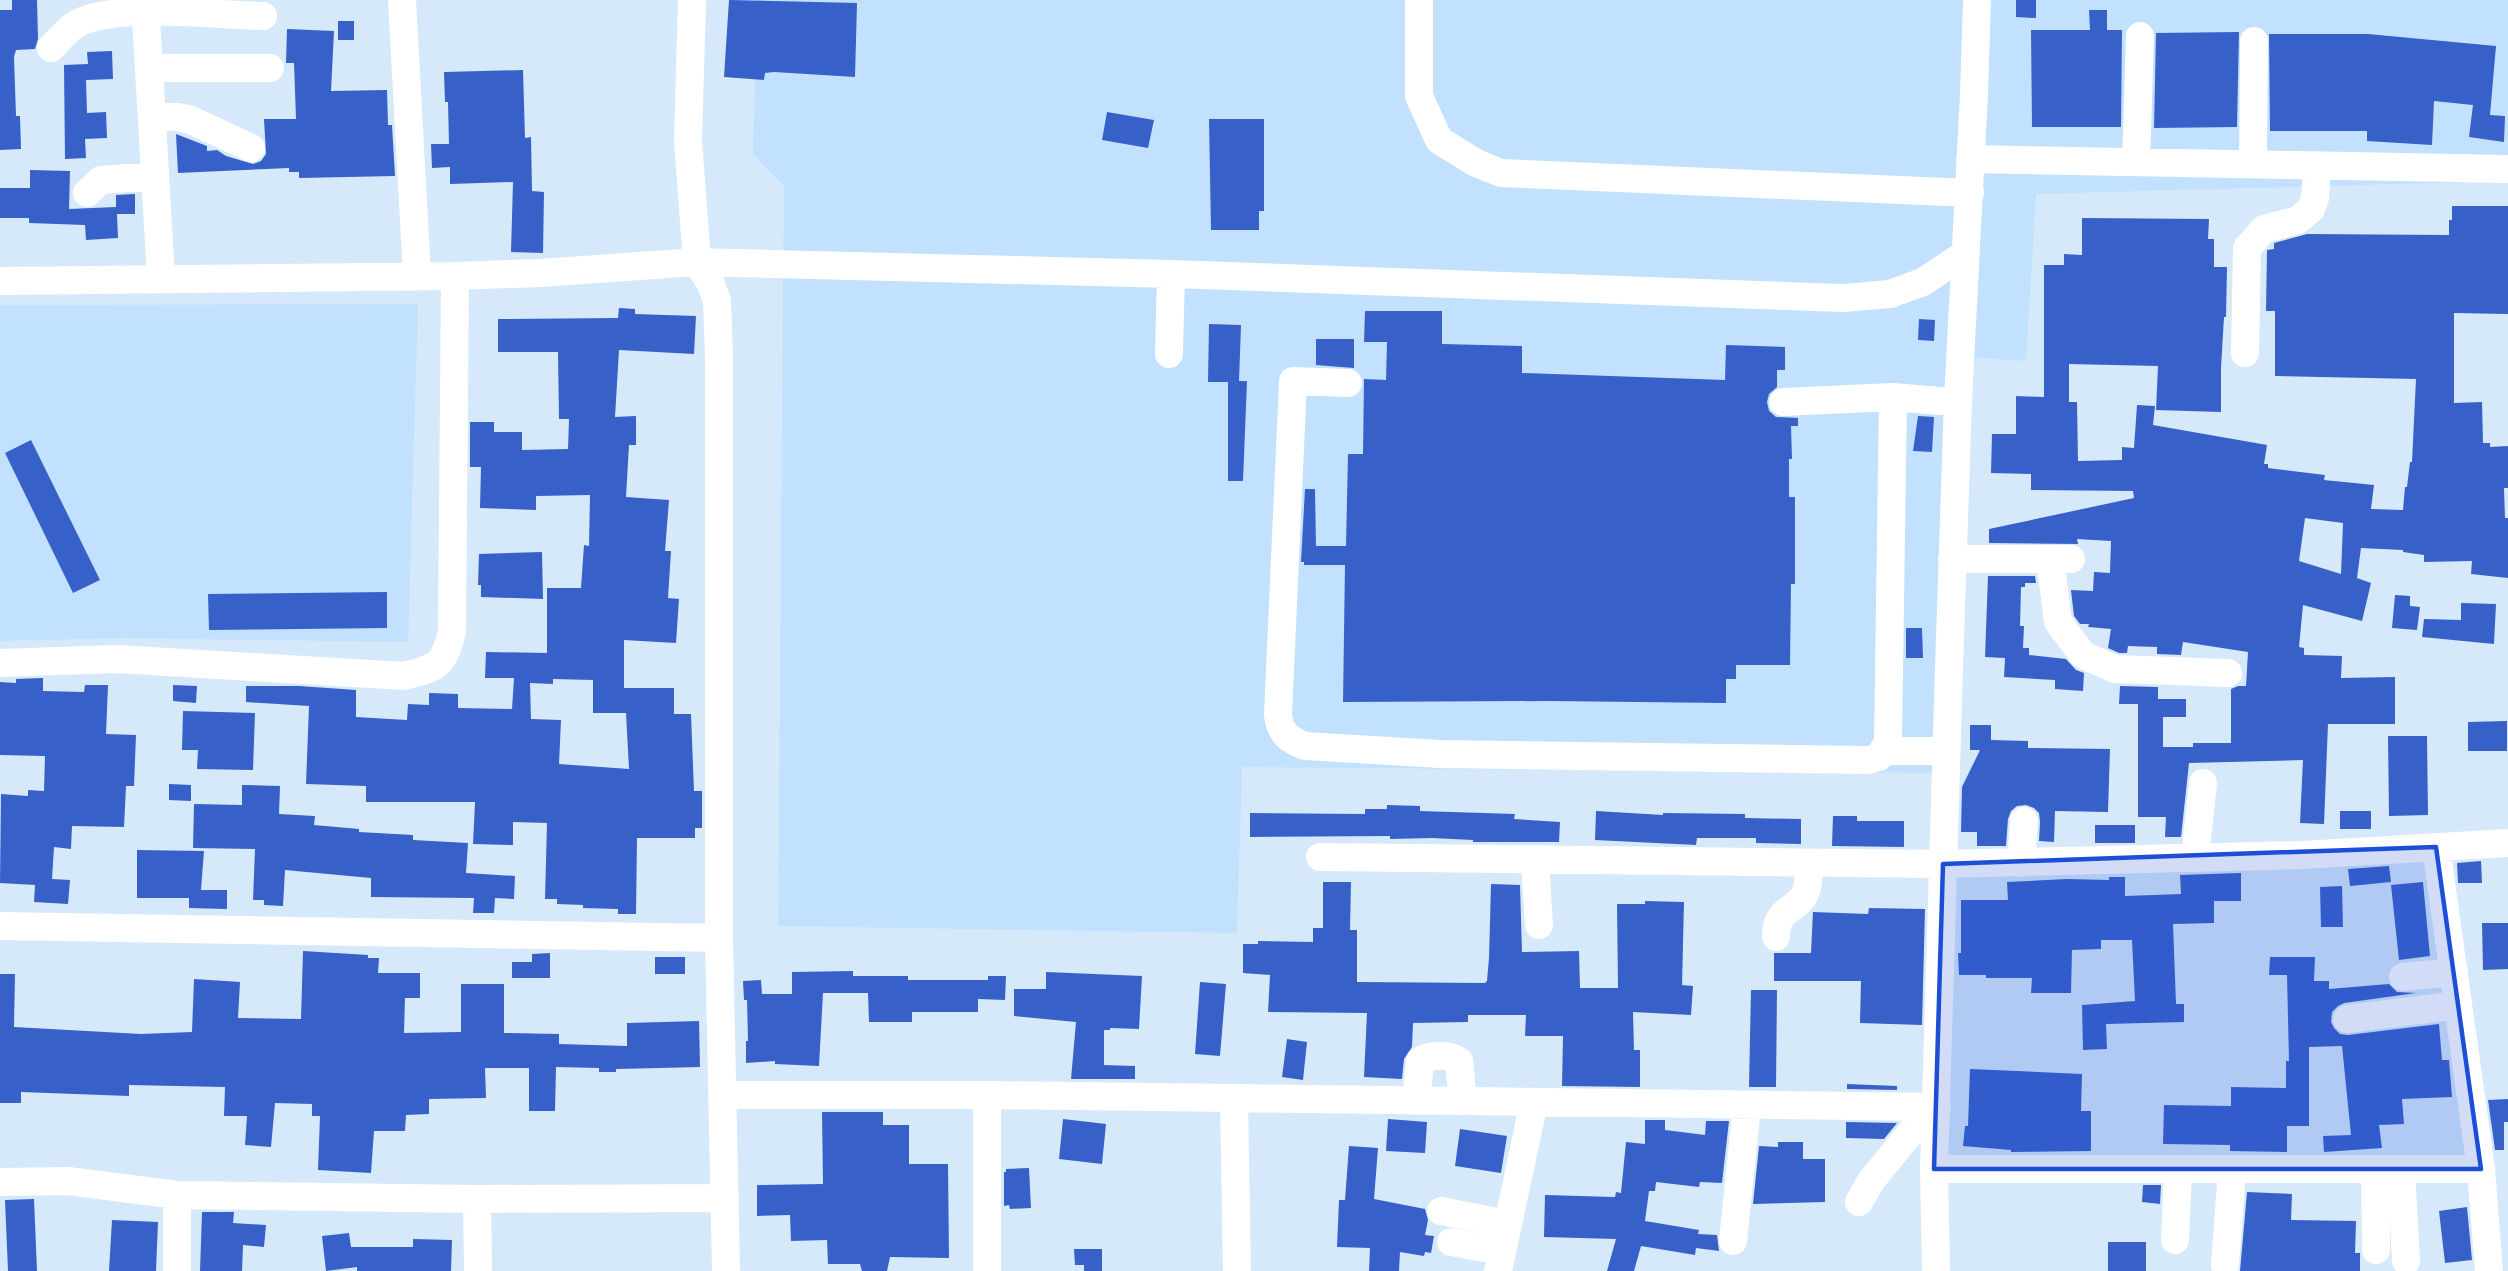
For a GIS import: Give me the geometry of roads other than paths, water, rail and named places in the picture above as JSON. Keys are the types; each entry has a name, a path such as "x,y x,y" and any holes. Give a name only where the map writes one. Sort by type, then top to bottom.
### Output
{"street":[{"path":"402,0 417,276"},
{"path":"692,0 688,141 697,262 710,282 717,301 720,358 720,938 726,1271"},
{"path":"1419,0 1419,96 1439,140 1476,163 1501,173 1970,194"},
{"path":"1936,1271 1934,1169 1952,559 1977,0"},
{"path":"146,6 161,278"},
{"path":"51,48 77,23 146,6 263,16"},
{"path":"2136,162 2140,36"},
{"path":"2253,40 2253,164"},
{"path":"149,68 270,68"},
{"path":"152,117 178,117 191,120 251,148"},
{"path":"1970,159 2508,169"},
{"path":"2245,353 2247,249 2264,228 2298,220 2312,208 2317,166"},
{"path":"87,194 101,180 155,176"},
{"path":"0,281 455,276 559,272 697,262 1171,274 1844,298 1890,294 1923,282 1965,254"},
{"path":"1169,354 1171,274"},
{"path":"0,663 117,659 404,676 430,669 445,657 452,632 455,276"},
{"path":"1348,383 1293,381 1278,716 1283,733 1292,741 1305,746 1581,758 1868,760 1879,757 1884,752 1888,742 1893,397"},
{"path":"1783,402 1893,397 1940,401 1958,400"},
{"path":"1952,559 2061,559 2058,622 2083,655 2115,669 2228,673"},
{"path":"1884,752 1946,752"},
{"path":"2195,858 2203,783"},
{"path":"2021,862 2024,821"},
{"path":"1320,857 1943,864 2303,855 2508,843"},
{"path":"2436,847 2481,1169 2489,1271"},
{"path":"1535,860 1539,925"},
{"path":"1776,936 1776,927 1782,914 1802,898 1806,891 1809,863"},
{"path":"0,926 720,938"},
{"path":"2403,977 2454,972"},
{"path":"2347,1019 2451,1006 2458,1002"},
{"path":"1416,1101 1420,1061 1431,1056 1450,1057 1460,1061 1463,1101"},
{"path":"724,1095 987,1095 1747,1104 1937,1111"},
{"path":"987,1095 987,1271"},
{"path":"1234,1099 1237,1271"},
{"path":"1451,1242 1500,1261 1534,1102"},
{"path":"1733,1241 1747,1104"},
{"path":"1859,1202 1871,1181 1916,1126 1937,1111"},
{"path":"1934,1169 2481,1169"},
{"path":"2175,1240 2178,1170"},
{"path":"2225,1265 2232,1170"},
{"path":"2376,1250 2388,1170"},
{"path":"2388,1170 2406,1261"},
{"path":"0,1182 68,1181 177,1195 477,1200 725,1197"},
{"path":"177,1195 177,1271"},
{"path":"477,1200 478,1271"},
{"path":"1441,1211 1508,1224"}]}
